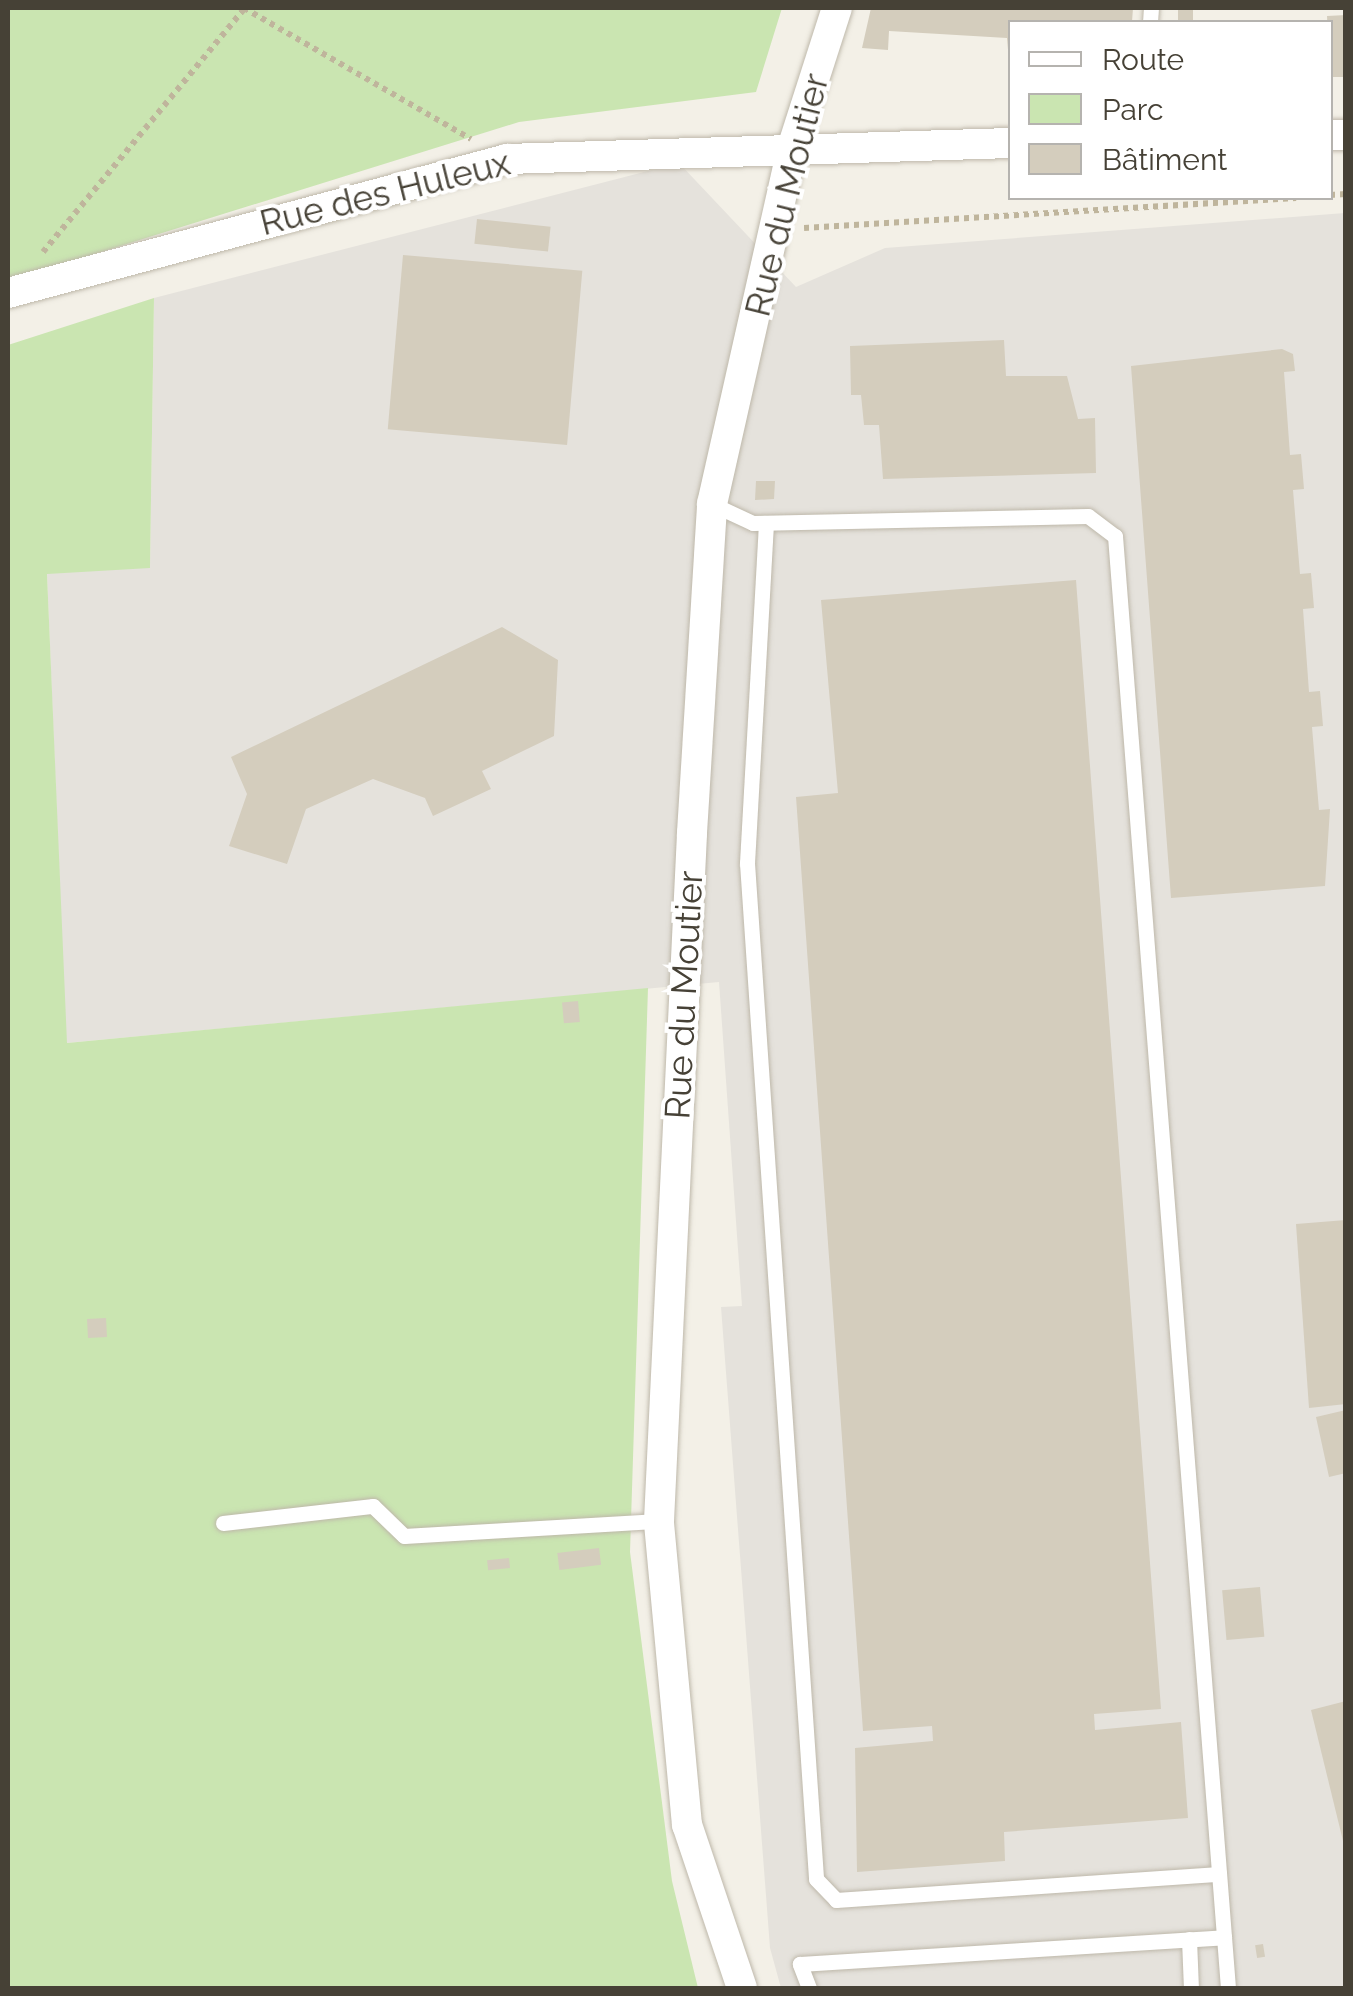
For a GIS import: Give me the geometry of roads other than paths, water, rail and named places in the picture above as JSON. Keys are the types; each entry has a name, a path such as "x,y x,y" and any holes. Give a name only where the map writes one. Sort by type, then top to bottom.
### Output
{"street":[{"name":"Rue du Moutier","path":"742,1988 687,1825 660,1521 712,504 778,229 792,148 837,8"},
{"name":"Rue des Huleux","path":"9,292 506,159 1008,142"}],"lane":[{"path":"712,504 766,523 1088,516 1114,536 1228,1988"},
{"path":"766,523 747,863 816,1879 836,1900 1219,1874"},
{"path":"222,1523 373,1506 404,1536 660,1521"},
{"path":"809,1988 800,1964 1224,1936"},
{"path":"1189,1939 1191,1988"}]}
